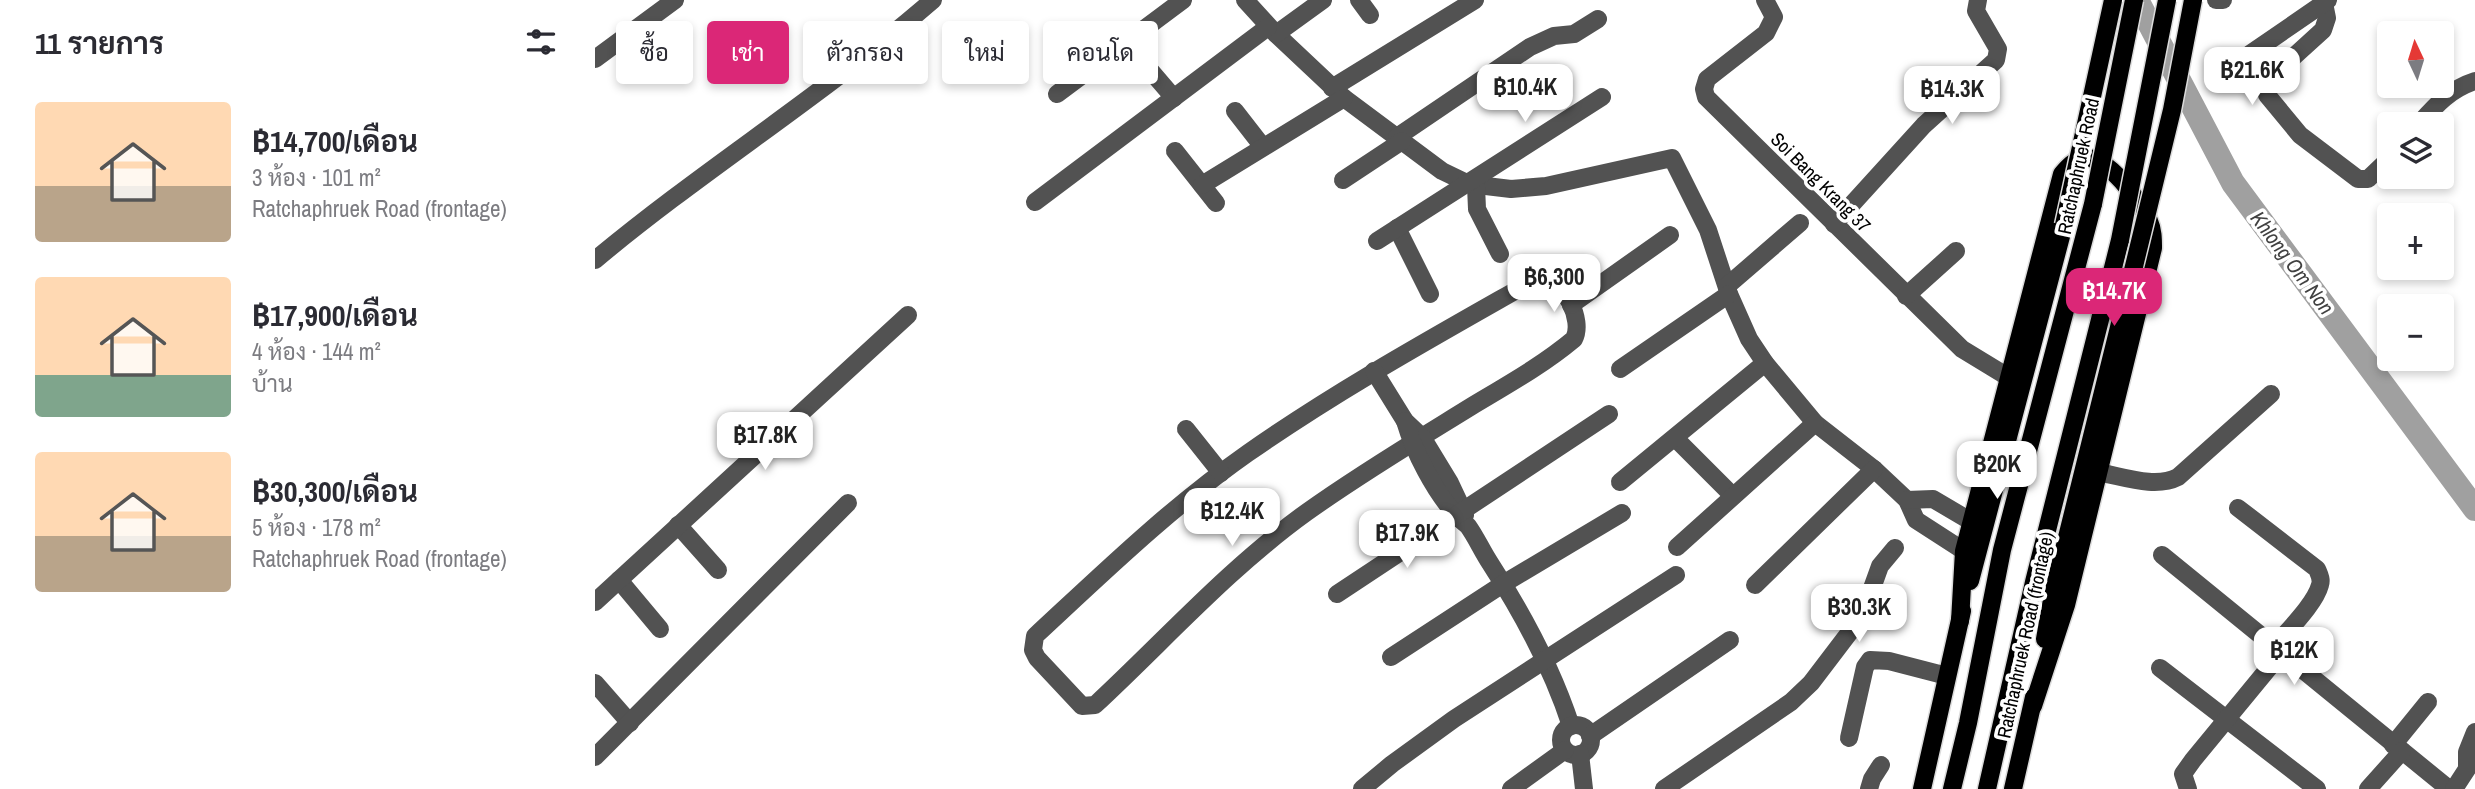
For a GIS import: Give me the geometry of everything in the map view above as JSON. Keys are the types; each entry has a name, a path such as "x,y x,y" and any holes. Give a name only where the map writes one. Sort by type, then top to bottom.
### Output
{"main road":[{"path":"1922,789 1960,621 2064,225 2113,0"},
{"name":"Ratchaphruek Road","path":"1952,789 1968,723 2002,550 2093,204 2134,0"},
{"path":"1987,789 2033,582 2119,240 2167,0"},
{"name":"Ratchaphruek Road (frontage)","path":"2013,789 2033,706 2053,594 2172,110 2193,0"},
{"path":"1960,621 1964,551 2062,174 2071,164 2083,158 2094,159 2119,178 2139,204 2152,230 2153,248 2066,605 2033,706"}],"street":[{"path":"595,59 675,0"},
{"path":"595,260 655,209 882,45 933,0"},
{"path":"1154,21 1183,0"},
{"path":"1245,0 1272,31 1338,93 1441,171 1473,185 1511,189 1546,186 1672,158 1708,230 1728,290 1749,339 1765,363 1815,423 1874,469 1907,500 1916,520 1964,551"},
{"path":"1035,202 1174,98 1272,31 1323,0"},
{"path":"1359,0 1370,15"},
{"path":"1202,186 1263,148 1338,93 1475,0"},
{"name":"Soi Bang Krang 37","path":"1765,0 1774,17 1771,26 1766,33 1707,79 1706,97 1962,349 2008,377"},
{"path":"1834,224 1924,125 1996,60 1998,50 1976,11 1978,0"},
{"path":"2216,0 2224,0"},
{"path":"2250,54 2326,2"},
{"path":"2326,2 2327,18 2323,30 2268,80 2267,95 2300,135 2358,179 2368,179 2377,170"},
{"path":"1343,180 1530,47 1554,36 1574,34 1598,19"},
{"path":"1158,79 1174,98"},
{"path":"2430,112 2443,97 2460,86 2475,81"},
{"path":"1057,94 1070,84"},
{"path":"1377,241 1473,185 1602,97"},
{"path":"1235,111 1263,148"},
{"path":"1175,151 1216,203"},
{"path":"1473,185 1476,209 1500,254"},
{"path":"1620,369 1728,290 1800,223"},
{"path":"1397,228 1430,294"},
{"path":"1571,305 1670,234"},
{"path":"1906,296 1956,251"},
{"path":"1538,279 1549,279 1556,283 1571,305 1578,326 1574,339 1536,367 1307,512 1254,554 1191,611 1095,705 1082,706 1037,658 1033,650 1035,636 1175,509 1221,473 1374,370 1538,279"},
{"path":"595,602 908,315"},
{"path":"1619,482 1765,363"},
{"path":"1374,370 1503,584 1545,660 1560,692 1571,726"},
{"path":"2097,472 2148,482 2168,482 2178,477 2271,394"},
{"path":"1337,594 1462,517 1609,414"},
{"path":"1677,547 1815,423"},
{"path":"1186,429 1221,473"},
{"path":"1675,438 1733,496"},
{"path":"1755,585 1874,469"},
{"path":"1907,500 1933,499 1972,522"},
{"path":"595,757 848,503"},
{"path":"2188,789 2183,774 2227,722 2320,587 2321,579 2317,569 2238,508"},
{"path":"1391,657 1503,584 1622,513"},
{"path":"678,526 718,570"},
{"path":"1664,789 1791,702 1811,683 1862,616 1880,566 1895,548"},
{"path":"2162,555 2452,789 2467,769 2467,752 2475,732"},
{"path":"1362,789 1391,764 1454,719 1676,575"},
{"path":"619,580 660,629"},
{"path":"1590,736 1730,640"},
{"path":"1849,738 1865,667 1870,660 1889,661 1947,676"},
{"path":"2160,668 2317,789"},
{"path":"595,682 630,723"},
{"path":"2368,789 2428,702"},
{"path":"1511,789 1573,752 1590,746 1590,736 1583,726 1571,726 1561,737 1573,752 1584,789"},
{"path":"1869,789 1881,765"}],"waterway":[{"name":"Khlong Om Non","path":"2137,0 2233,183 2475,509"}]}
